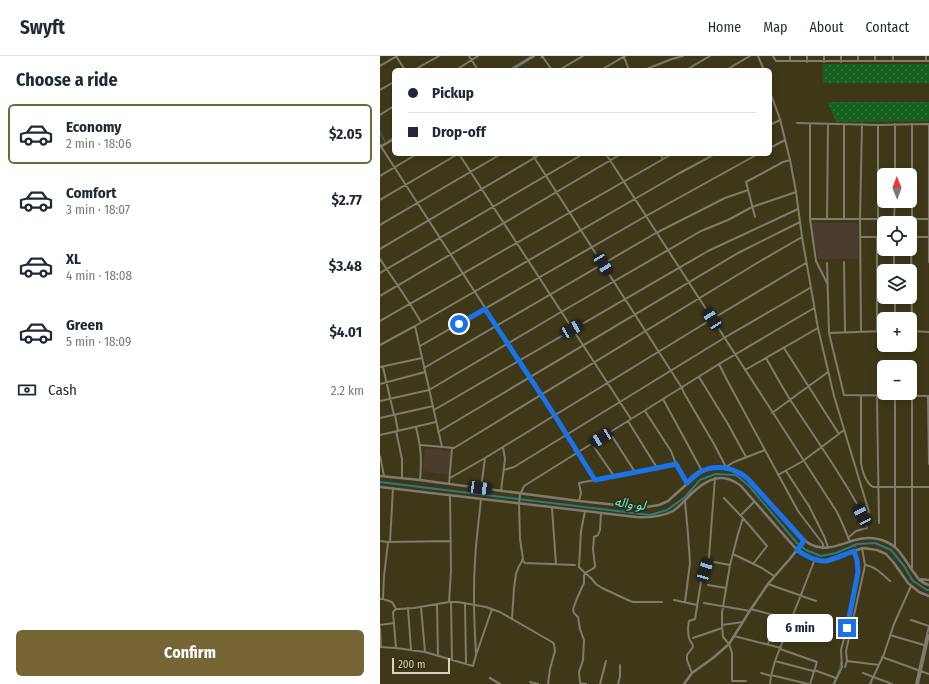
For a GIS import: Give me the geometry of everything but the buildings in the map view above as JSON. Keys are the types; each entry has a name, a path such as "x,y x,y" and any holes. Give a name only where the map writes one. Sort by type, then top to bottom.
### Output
{"street":[{"path":"380,66 396,56 404,68"},
{"path":"418,68 439,56"},
{"path":"469,56 477,68"},
{"path":"459,68 478,56"},
{"path":"514,68 534,56"},
{"path":"542,56 551,68"},
{"path":"562,68 583,56"},
{"path":"604,68 624,56 629,68"},
{"path":"649,68 683,56"},
{"path":"689,68 710,56"},
{"path":"729,68 750,56"},
{"path":"758,56 762,68"},
{"path":"773,56 776,60 807,62 928,61 926,56"},
{"path":"790,56 790,61"},
{"path":"807,56 807,62"},
{"path":"824,56 824,62"},
{"path":"841,56 841,62"},
{"path":"858,56 858,62"},
{"path":"875,56 875,61"},
{"path":"893,56 893,61"},
{"path":"909,56 910,61"},
{"path":"380,90 392,83"},
{"path":"772,102 780,119 790,160 810,288 828,372 869,512 862,515"},
{"path":"380,115 392,107"},
{"path":"772,124 780,119"},
{"path":"797,123 878,125 929,124 929,262"},
{"path":"810,124 810,219 816,261 828,284"},
{"path":"827,219 828,124"},
{"path":"844,124 844,219"},
{"path":"861,332 860,219 862,124"},
{"path":"895,124 895,168"},
{"path":"912,124 912,216"},
{"path":"878,125 878,216"},
{"path":"772,147 785,139"},
{"path":"392,140 380,147 541,394 595,480"},
{"path":"380,176 413,156"},
{"path":"380,200 455,156"},
{"path":"459,156 631,419"},
{"path":"380,225 498,156"},
{"path":"380,248 538,156"},
{"path":"380,273 580,156"},
{"path":"607,156 837,512 850,542"},
{"path":"380,296 617,156"},
{"path":"380,321 668,156"},
{"path":"380,345 711,156"},
{"path":"420,346 646,216 754,156"},
{"path":"534,158 671,370 726,467 748,479 803,542 811,546 828,549 867,538 879,539 896,547 921,582 929,585"},
{"path":"755,217 746,182 783,162 790,160"},
{"path":"424,368 656,233 725,198 748,190"},
{"path":"380,401 429,390 701,231 728,220 752,207 796,192"},
{"path":"434,410 708,251 798,209"},
{"path":"810,219 877,219"},
{"path":"917,219 929,219"},
{"path":"438,432 688,282 738,253 800,222"},
{"path":"421,445 454,448 762,259 802,237"},
{"path":"860,237 877,237"},
{"path":"917,237 929,237"},
{"path":"877,256 877,312"},
{"path":"910,256 911,312"},
{"path":"380,259 421,322"},
{"path":"844,262 845,332"},
{"path":"450,478 555,416 806,263"},
{"path":"827,263 829,333 843,394 877,396"},
{"path":"504,470 514,467 671,370 810,288"},
{"path":"512,619 516,574 522,560 519,503 520,494 524,486 735,354 814,308"},
{"path":"415,326 442,448"},
{"path":"745,370 818,328"},
{"path":"829,333 877,331"},
{"path":"917,331 929,332"},
{"path":"784,348 839,434"},
{"path":"402,478 402,459 395,415 381,367 422,357"},
{"path":"766,358 790,400 822,446 856,502 867,528 856,532 849,537"},
{"path":"719,364 798,511 823,544 823,548"},
{"path":"380,384 426,372"},
{"path":"772,413 828,372"},
{"path":"698,377 728,424 746,457"},
{"path":"861,396 861,463 869,485 872,487 929,487"},
{"path":"917,396 928,396 929,464"},
{"path":"663,399 702,471"},
{"path":"877,400 879,523"},
{"path":"895,400 896,547"},
{"path":"912,400 912,569"},
{"path":"380,418 433,406"},
{"path":"645,411 668,446 687,483"},
{"path":"628,421 657,468"},
{"path":"380,435 436,422"},
{"path":"416,427 421,445 422,463 420,480"},
{"path":"778,475 803,461 844,430"},
{"path":"610,432 635,472"},
{"path":"592,443 614,476"},
{"path":"501,491 505,459 503,447"},
{"path":"449,484 452,448"},
{"path":"380,476 579,501 637,507 653,506 668,501 702,471 726,467 734,462 765,450"},
{"path":"380,456 385,477"},
{"path":"480,488 485,458"},
{"path":"579,501 581,493 579,483 676,464"},
{"path":"786,471 809,506 824,536 828,549"},
{"path":"692,673 687,660 687,655 693,647 689,637 688,624 689,621 695,619 701,582 709,557 715,478"},
{"path":"380,487 552,508 651,518 662,516 673,510 707,481 720,478 735,482 741,486 804,555 824,561 862,548 877,550 886,554 911,586 919,592 929,596"},
{"path":"392,488 389,542 381,599 392,602 396,608"},
{"path":"450,495 450,602 452,660"},
{"path":"724,498 741,515 767,546 753,564"},
{"path":"476,655 474,604 475,554 481,499"},
{"path":"685,501 690,563 685,602"},
{"path":"741,515 754,502"},
{"path":"552,508 556,564"},
{"path":"585,511 579,567 596,584 630,601 662,602"},
{"path":"585,573 595,566 593,542 594,537 598,535 600,530 602,513"},
{"path":"743,518 730,565 723,606 722,626 723,637 729,644 732,653 732,680 746,682"},
{"path":"380,541 451,541"},
{"path":"684,684 692,673 729,644 768,584 803,542"},
{"path":"845,667 847,661 846,651 865,565 862,548"},
{"path":"834,684 842,668 841,650 858,572 857,560 854,551"},
{"path":"733,554 762,568 774,576"},
{"path":"770,684 771,675 780,648 815,559"},
{"path":"522,560 525,563 575,565"},
{"path":"714,562 730,565"},
{"path":"865,565 874,568 890,581"},
{"path":"585,573 584,583 573,609 578,618 584,640 583,660 579,672 580,683 586,684"},
{"path":"919,579 929,580"},
{"path":"768,584 816,601"},
{"path":"708,585 726,588"},
{"path":"870,684 911,586"},
{"path":"674,600 697,605"},
{"path":"396,608 421,607 450,602 474,604 500,612 554,644 555,652 550,669 548,684"},
{"path":"465,603 466,664"},
{"path":"704,603 777,616 768,644"},
{"path":"436,604 438,656"},
{"path":"421,607 425,652"},
{"path":"396,608 394,612 396,648"},
{"path":"408,608 411,650"},
{"path":"394,623 380,627 380,647 425,652 473,666 492,609"},
{"path":"911,620 929,626 917,684"},
{"path":"693,638 722,626 743,622"},
{"path":"890,635 929,649"},
{"path":"925,647 929,635"},
{"path":"734,636 768,644 817,662 809,684 761,673"},
{"path":"882,657 929,674"},
{"path":"600,684 606,661"},
{"path":"776,661 836,678"},
{"path":"847,661 878,665"},
{"path":"618,684 620,677 620,665"},
{"path":"863,673 892,684"},
{"path":"490,678 500,684"},
{"path":"530,682 538,684"}],"shaded area":[{"path":"811,223 857,223 858,259 818,259"},
{"path":"425,448 451,451 449,475 423,471"}],"green space":[{"path":"823,64 929,64 929,83 823,83"},
{"path":"828,102 929,102 929,121 836,122"}],"waterway":[{"path":"511,68 531,56"},
{"path":"380,132 385,142"},
{"path":"388,141 392,138"},
{"name":"لو واله","path":"380,482 650,515 667,510 685,497 700,480 715,474 736,475 749,486 797,543 806,550 821,556 836,553 857,544 875,543 891,550 904,566 913,581 929,590"},
{"path":"844,637 847,621"},
{"path":"833,684 841,662"}],"route":[{"path":"459,324 485,309 595,480 676,464 687,483 702,471 726,467 748,479 804,541 797,550 804,555 824,561 854,551 857,560 858,572 847,628"}]}
